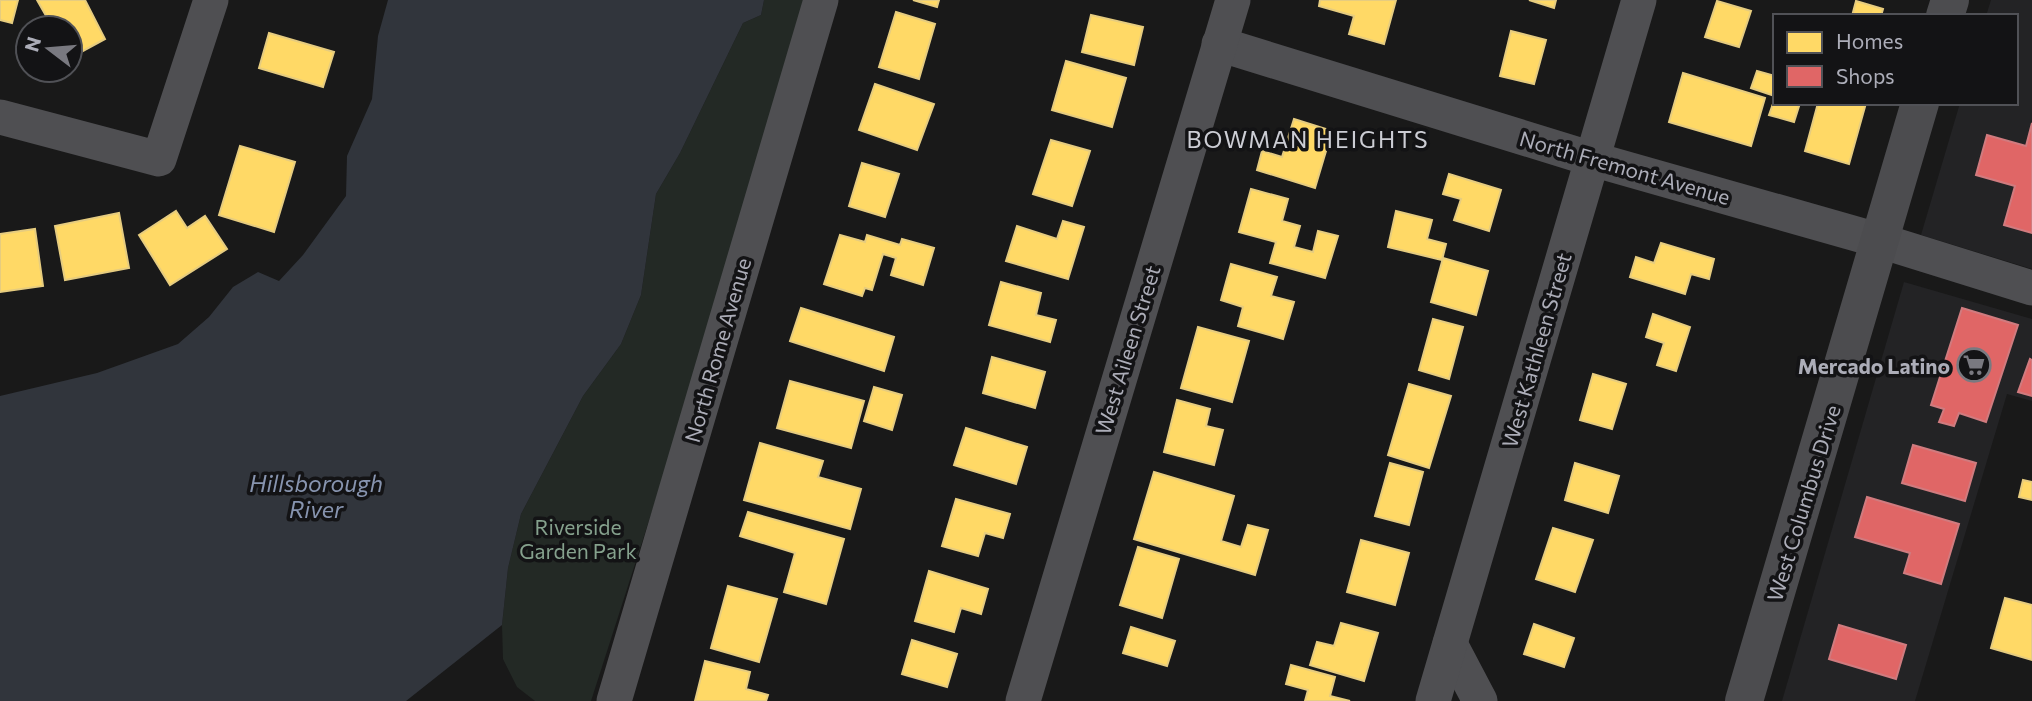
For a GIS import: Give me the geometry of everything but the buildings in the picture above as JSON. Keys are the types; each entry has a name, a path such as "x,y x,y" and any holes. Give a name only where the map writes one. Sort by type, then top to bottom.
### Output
{"main road":[{"name":"West Columbus Drive","path":"1744,701 1919,105"}],"street":[{"path":"0,117 159,159 211,0"},
{"name":"North Rome Avenue","path":"614,701 821,0"},
{"name":"West Aileen Street","path":"1023,701 1233,0"},
{"name":"West Kathleen Street","path":"1433,701 1639,0"},
{"name":"North Fremont Avenue","path":"1219,44 1592,159 1881,241 2032,288"},
{"path":"1450,644 1480,701"}],"shaded area":[{"path":"1991,0 2032,0 2032,269 1921,235 1959,105 2018,105 2018,14 1987,14"},
{"path":"1904,282 2032,319 2032,401 2007,394 1915,701 1782,701"}],"green space":[{"name":"Riverside Garden Park","path":"764,0 805,0 690,393 591,701 535,701 517,687 503,659 502,625 508,568 521,514 583,396 621,344 641,295 656,194 680,153 743,23 761,15"}],"water":[{"name":"Hillsborough River","path":"388,0 764,0 761,15 743,23 680,153 656,194 641,295 621,344 583,396 521,514 508,568 502,625 406,701 0,701 0,396 97,373 178,344 209,317 233,287 258,272 279,281 303,255 346,196 347,156 372,99 378,36"}],"place":[{"name":"Mercado Latino","path":"1974,365"}],"district":[{"name":"BOWMAN HEIGHTS","path":"1308,139"}]}
